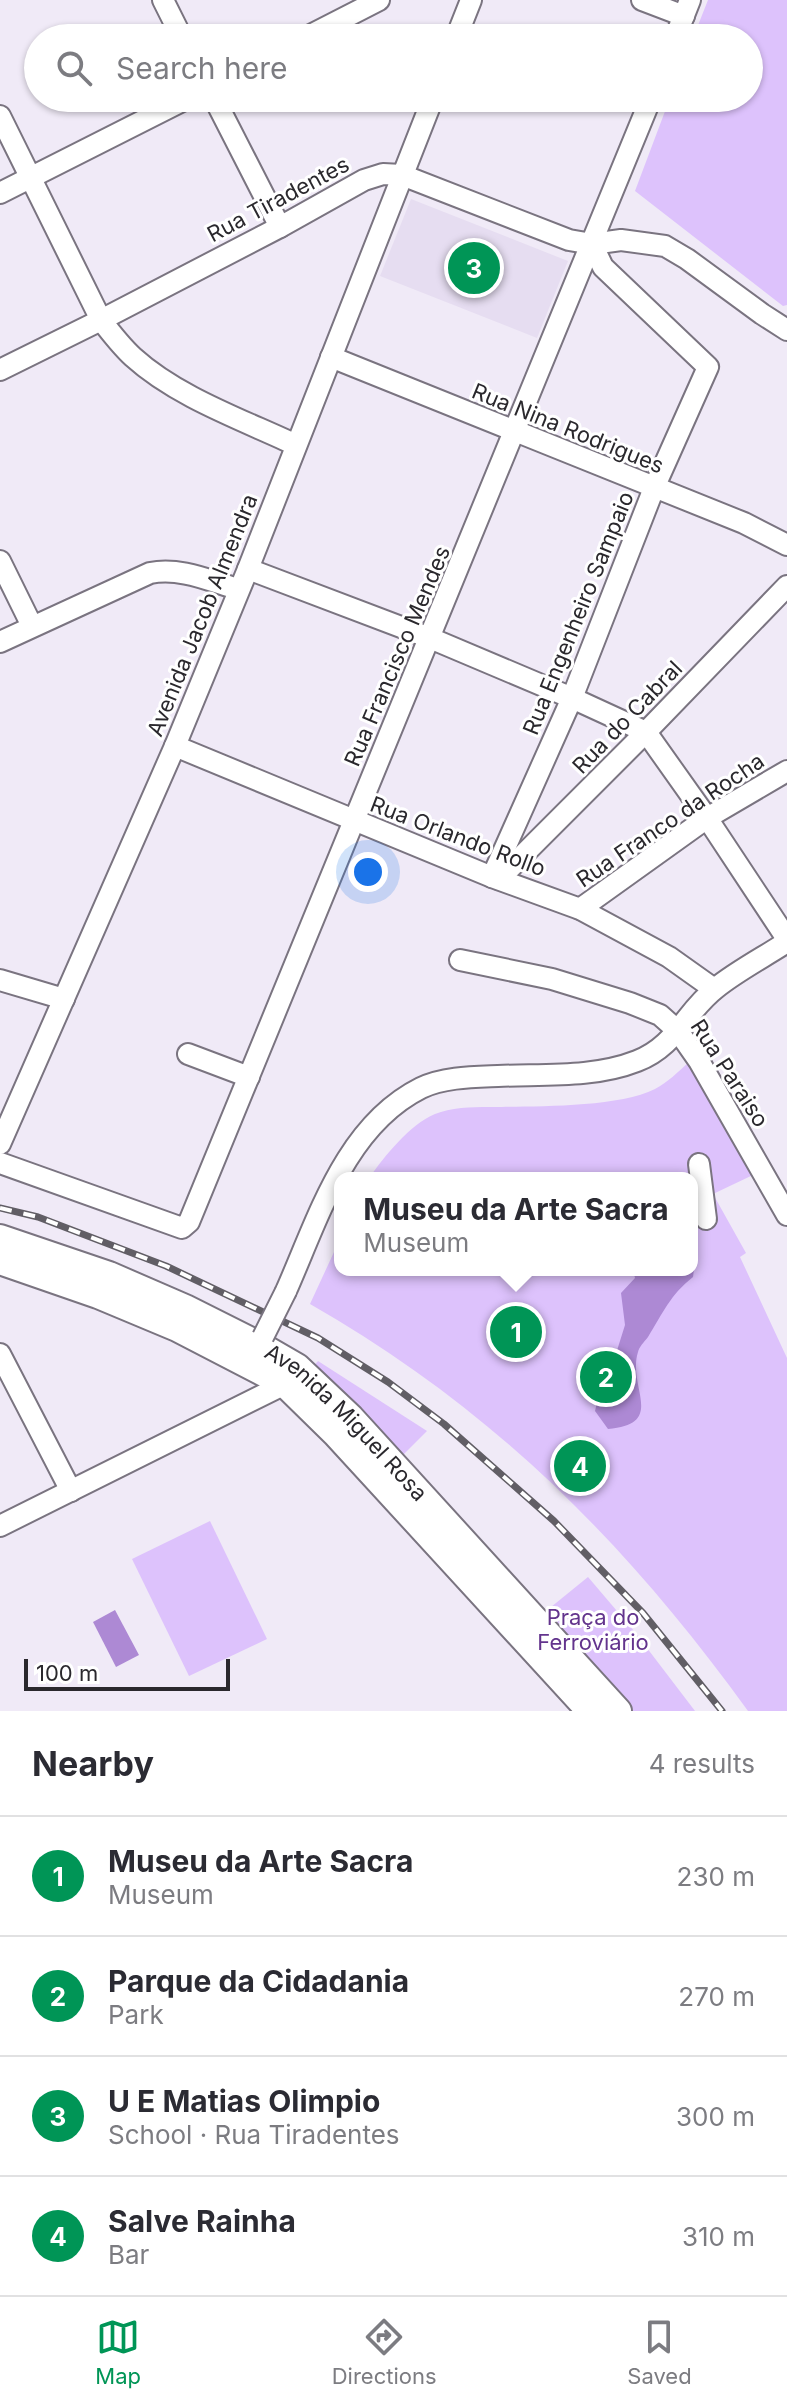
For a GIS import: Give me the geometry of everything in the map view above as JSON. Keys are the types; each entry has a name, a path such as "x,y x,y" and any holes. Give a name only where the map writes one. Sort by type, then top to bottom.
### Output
{"main road":[{"name":"Avenida Miguel Rosa","path":"0,1238 109,1275 261,1341 395,1483 590,1711"},
{"name":"Avenida Miguel Rosa","path":"6,1269 98,1295 291,1376"},
{"name":"Avenida Miguel Rosa","path":"395,1483 618,1711"}],"street":[{"path":"163,0 175,24"},
{"path":"462,24 471,0"},
{"path":"642,0 687,8"},
{"path":"331,24 375,1"},
{"path":"0,193 161,112"},
{"path":"221,112 280,227"},
{"name":"Avenida Jacob Almendra","path":"0,1144 175,746 427,112"},
{"name":"Rua Francisco Mendes","path":"0,1163 186,1227 645,112"},
{"path":"0,116 101,320 119,344 150,371 181,391 296,445"},
{"name":"Rua Tiradentes","path":"0,370 280,227 374,175 402,175 569,240 592,244 621,240 665,246 787,330"},
{"name":"Rua Engenheiro Sampaio","path":"496,878 572,698 654,488 708,367 603,267 592,244"},
{"name":"Rua Nina Rodrigues","path":"331,357 744,523 787,545"},
{"path":"0,561 32,626"},
{"path":"248,569 430,638 646,732 787,940 714,989 665,1046 652,1055 611,1069 457,1078 423,1087 402,1100 359,1140 340,1172"},
{"path":"0,642 150,573 181,572 238,589"},
{"name":"Rua do Cabral","path":"496,878 646,732 787,586"},
{"name":"Rua Orlando Rollo","path":"175,746 354,821 580,909 669,957 714,989"},
{"name":"Rua Franco da Rocha","path":"580,909 707,818 787,771"},
{"name":"Rua Paraiso","path":"460,960 552,979 660,1015 678,1031 719,1093 787,1215"},
{"path":"0,980 64,999"},
{"path":"188,1054 249,1077"},
{"path":"696,1166 697,1172"},
{"path":"698,1182 702,1214"},
{"path":"261,1341 334,1184"},
{"path":"0,1354 71,1491"},
{"path":"0,1526 291,1376"}],"shaded area":[{"path":"411,199 568,261 537,338 380,276"},
{"path":"693,1276 673,1298 639,1350 636,1365 641,1412 636,1420 626,1426 608,1429 595,1411 625,1325 621,1293 635,1278"},
{"path":"115,1610 139,1655 116,1667 93,1622"}],"green space":[{"path":"708,0 787,0 787,305 783,306 635,191 665,112 763,112 763,24 699,24"},
{"path":"689,1062 753,1175 713,1194 746,1253 740,1257 787,1358 787,1711 748,1711 654,1591 552,1483 438,1388 376,1344 310,1304 334,1252 334,1276 698,1276 698,1172 374,1172 407,1133 435,1114 468,1108 602,1102 640,1095 669,1080"},
{"path":"318,1361 427,1431 399,1459 313,1367"},
{"path":"210,1521 267,1639 189,1676 132,1559"},
{"name":"Praça do Ferroviário","path":"588,1577 695,1711 629,1711 540,1616"}],"railway":[{"path":"0,1208 38,1217 166,1266 318,1338 388,1382 444,1424 554,1521 643,1613 722,1711"}],"place":[{"name":"U E Matias Olimpio","path":"474,268"},
{"name":"Museu da Arte Sacra","path":"516,1332"},
{"name":"Parque da Cidadania","path":"606,1377"},
{"name":"Salve Rainha","path":"580,1466"}]}
